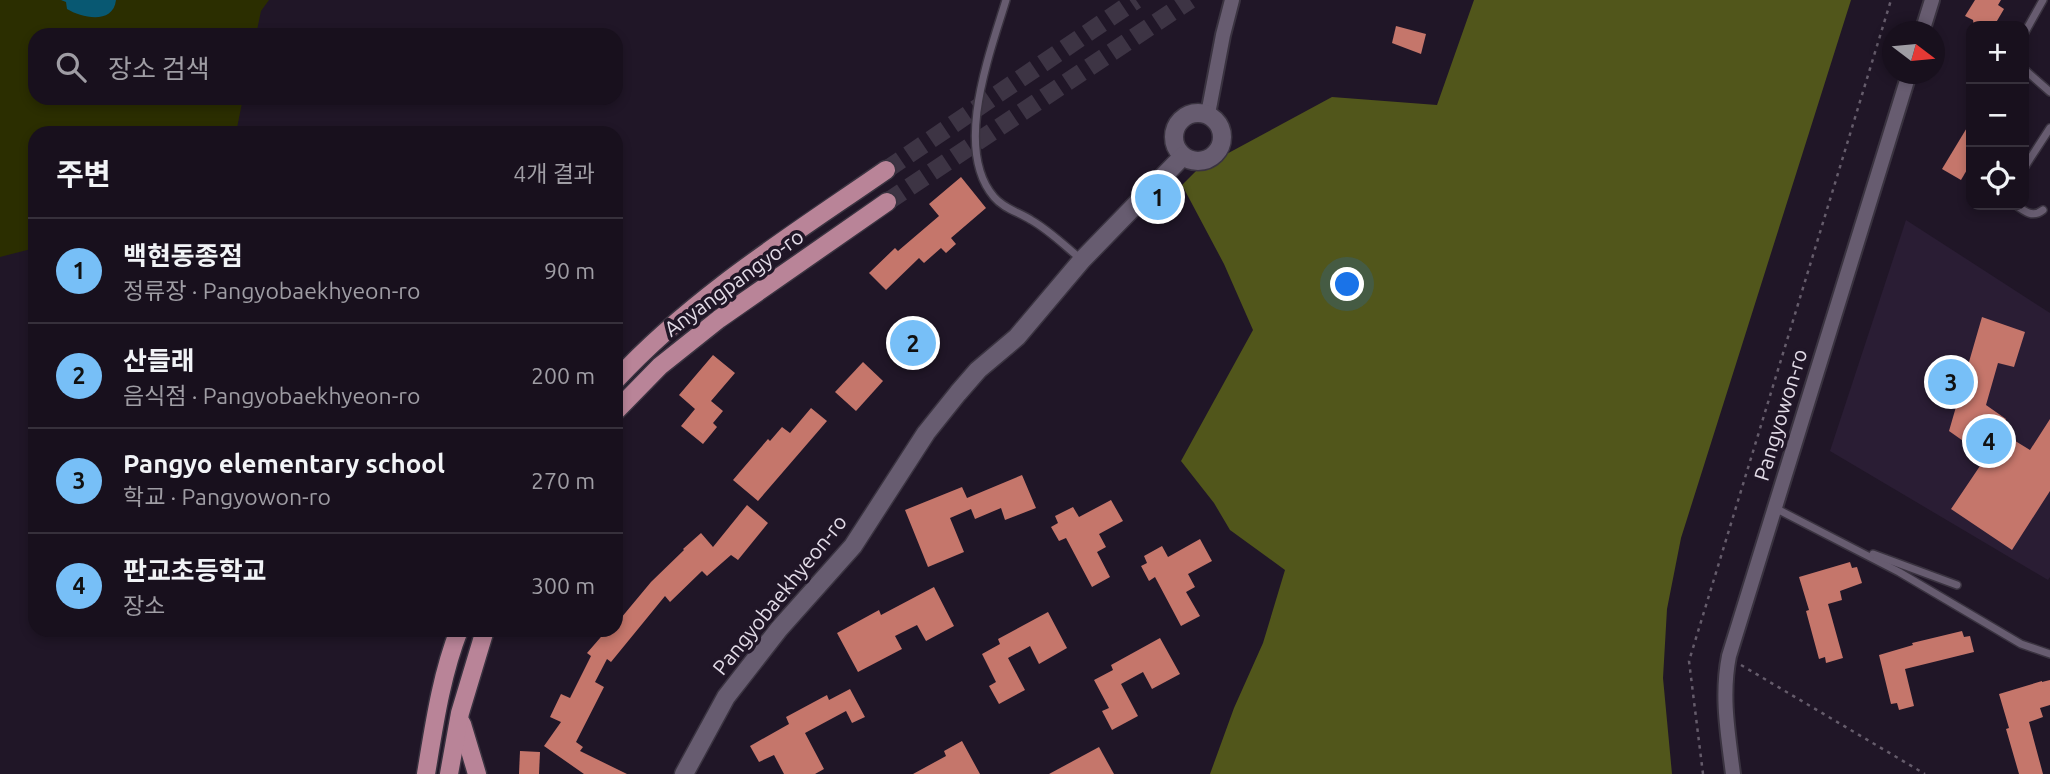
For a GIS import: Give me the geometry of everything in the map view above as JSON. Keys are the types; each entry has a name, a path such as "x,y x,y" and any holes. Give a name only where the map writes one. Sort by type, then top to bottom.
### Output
{"main road":[{"name":"Anyangpangyo-ro","path":"623,372 646,347 703,298 886,170"},
{"name":"Anyangpangyo-ro","path":"623,404 660,366 719,319 887,202"},
{"path":"426,774 437,708 456,637"},
{"path":"449,774 460,713 482,637"},
{"path":"460,713 477,774"}],"street":[{"path":"1208,114 1232,0"},
{"path":"1925,21 1932,0"},
{"name":"Pangyowon-ro","path":"1733,774 1724,703 1729,656 1906,84"},
{"path":"1188,114 1208,114 1220,125 1223,133 1219,149 1214,155 1199,161 1183,156 1175,144 1178,123 1188,114"},
{"name":"Pangyobaekhyeon-ro","path":"684,774 726,697 779,629 853,545 926,433 978,370 1017,337 1082,260 1183,156"}],"lane":[{"path":"1006,0 987,62 979,103 976,132 981,172 986,187 996,200 1031,220 1082,260"},
{"path":"2029,25 2043,0"},
{"path":"2029,73 2050,92"},
{"path":"2029,160 2050,128"},
{"path":"2024,210 2031,214 2038,214 2043,210"},
{"path":"1775,508 1899,572 2021,644 2050,654"},
{"path":"1843,543 1957,585"}],"path":[{"path":"1703,774 1689,661 1891,0"},
{"path":"1737,663 1925,774"}],"shaded area":[{"path":"1906,220 2050,313 2048,580 1830,451"}],"green space":[{"path":"0,0 269,0 261,11 257,28 28,28 28,105 242,105 237,126 28,126 28,250 0,257"},
{"path":"1474,0 1851,0 1681,538 1667,609 1663,678 1672,774 1210,774 1234,708 1263,643 1285,570 1230,530 1214,503 1181,461 1253,330 1224,264 1182,185 1197,170 1332,97 1437,105"}],"water":[{"path":"61,0 116,0 109,13 88,17 67,9 66,2"}],"building":[{"path":"1975,0 2001,0 1998,5 2004,9 1997,21 1973,21 1965,16"},
{"path":"1396,26 1426,34 1421,54 1392,43"},
{"path":"1966,129 1966,172 1961,180 1942,169"},
{"path":"961,177 986,208 951,238 956,244 946,253 941,248 924,263 919,258 886,290 869,273 895,248 898,251 939,216 929,204"},
{"path":"1982,317 2025,332 2014,367 1998,363 1986,405 2006,419 1999,431 2030,450 2050,419 2050,491 2012,550 1951,509 1986,457 1949,431"},
{"path":"713,355 735,373 711,401 723,411 713,423 717,427 703,444 681,426 695,409 679,395"},
{"path":"863,362 883,381 856,411 835,392"},
{"path":"811,408 827,421 758,501 733,480 768,439 770,441 782,427 790,433"},
{"path":"1022,475 1036,508 1005,520 1001,508 975,519 971,509 950,518 964,552 928,567 905,510 962,487 967,498"},
{"path":"1111,500 1123,521 1099,534 1106,547 1097,552 1110,577 1092,587 1066,538 1059,541 1051,527 1058,523 1055,516 1073,507 1079,517"},
{"path":"747,505 768,523 738,560 731,555 707,576 702,571 670,602 665,596 611,662 607,659 595,682 604,687 576,742 583,747 580,751 627,774 584,774 544,746 561,722 550,717 561,694 570,698 591,656 587,653 601,637 623,637 623,616 683,549 701,533 713,547"},
{"path":"1200,539 1212,561 1188,574 1195,587 1186,592 1200,616 1181,626 1155,577 1149,581 1141,566 1147,563 1144,556 1162,546 1168,557"},
{"path":"1850,562 1852,568 1857,567 1862,583 1840,591 1842,600 1828,604 1843,658 1826,663 1825,657 1819,659 1799,577"},
{"path":"934,587 954,626 926,641 917,625 895,636 902,649 858,672 837,633 879,610 881,615"},
{"path":"1048,612 1067,648 1039,664 1030,646 1008,658 1025,690 999,704 989,686 996,682 982,654 1000,644 998,639"},
{"path":"1962,631 1964,637 1970,636 1974,652 1905,669 1914,706 1899,710 1897,703 1891,704 1879,655 1913,645 1912,643"},
{"path":"1160,638 1180,674 1152,689 1143,672 1121,684 1138,716 1112,730 1102,711 1109,708 1094,680 1113,670 1111,665"},
{"path":"2050,680 2050,705 2040,708 2043,717 2029,722 2043,774 2019,774 1999,694"},
{"path":"850,689 865,717 852,723 846,711 805,733 824,769 815,774 784,774 774,755 759,762 750,746 789,724 786,717 827,695 829,700"},
{"path":"962,741 980,774 913,774 946,756 944,751"},
{"path":"1099,747 1114,774 1049,774"},
{"path":"520,751 540,752 539,774 519,774"}],"tunnel":[{"path":"886,170 1136,0"},
{"path":"887,202 1190,0"}],"place":[{"name":"백현동종점","path":"1158,197"},
{"name":"산들래","path":"913,343"},
{"name":"Pangyo elementary school","path":"1951,382"},
{"name":"판교초등학교","path":"1989,441"}]}
